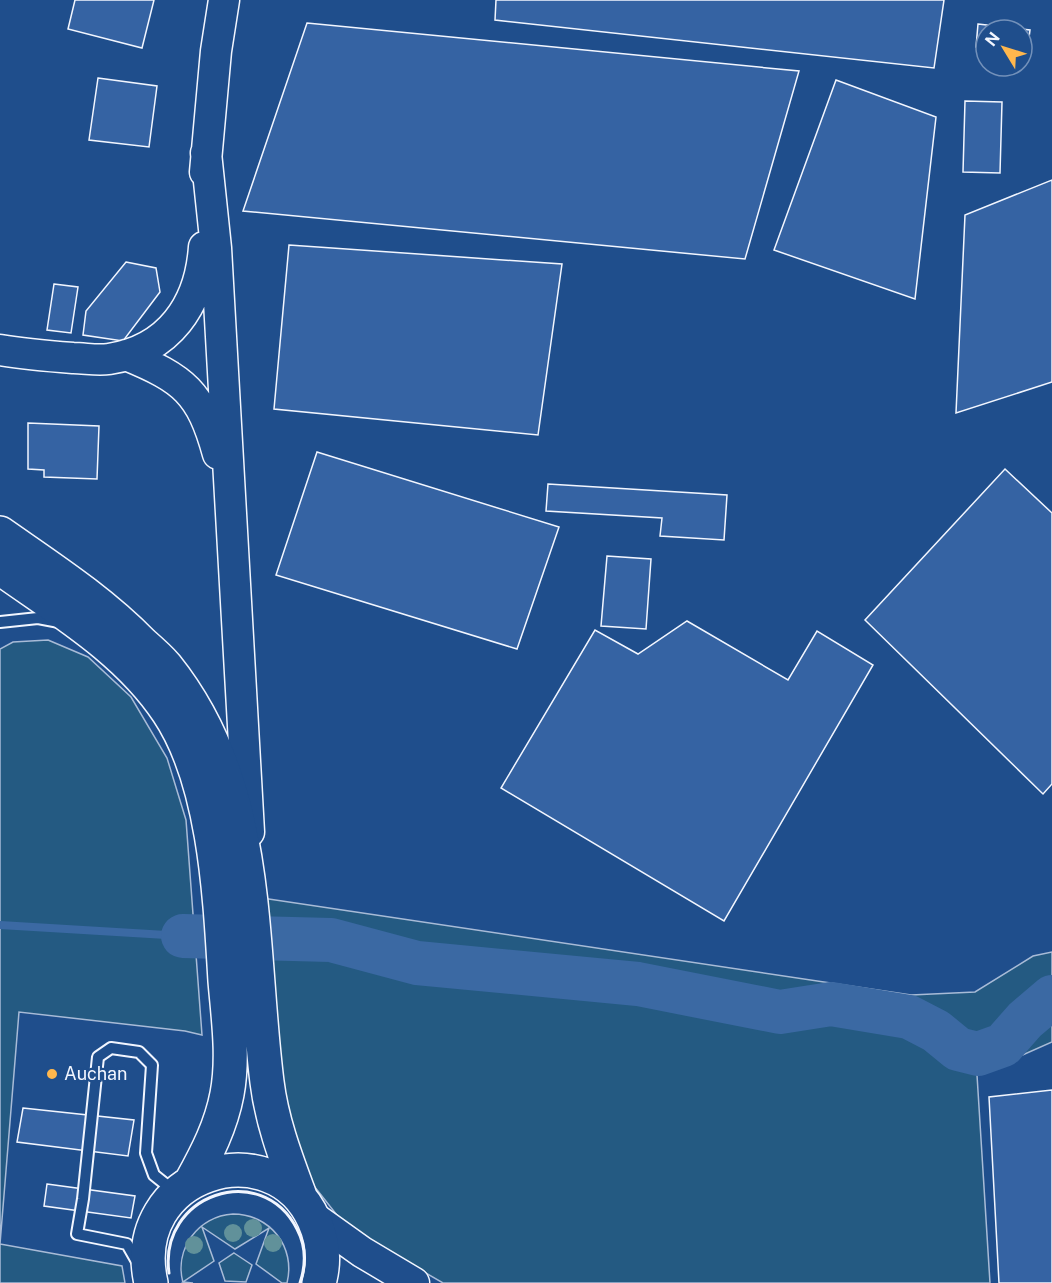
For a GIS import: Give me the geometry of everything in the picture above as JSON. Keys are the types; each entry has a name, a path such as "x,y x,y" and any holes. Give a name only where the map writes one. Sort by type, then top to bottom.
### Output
{"main road":[{"path":"0,533 81,589 124,624 166,666 203,722 225,771 241,832 252,900 267,1082 275,1124 307,1208 320,1235 323,1253 319,1283"},
{"path":"0,568 114,652 154,692 170,714 182,738 201,787 208,819 219,900 225,973 229,1035 228,1091 215,1137 184,1187 163,1209 153,1228 147,1256 150,1283"},
{"path":"184,1187 219,1172 249,1171 277,1181 307,1208"}],"street":[{"path":"0,350 100,360 146,348 165,336 182,318 196,290 202,265 206,153 216,51 224,0"},
{"path":"206,153 216,248 252,900"},
{"path":"126,355 172,376 184,384 195,399 211,427 232,512"},
{"path":"307,1208 362,1252 414,1283"}],"lane":[{"path":"0,622 38,618 85,629"},
{"path":"150,1283 127,1244 77,1234 83,1199 98,1057 111,1048 139,1052 152,1065 146,1153 154,1175 184,1187"}],"shaded area":[{"path":"48,640 88,657 131,697 167,758 186,820 202,1035 185,1031 19,1012 0,1244 0,649 13,642"},
{"path":"262,898 911,995 975,992 1033,956 1052,952 1052,1042 977,1075 990,1283 443,1283 357,1233 340,1219 314,1186 291,1133 274,1027"},
{"path":"233,1214 246,1215 258,1220 269,1226 277,1235 288,1257 287,1283 282,1283 256,1264 269,1228 235,1249 202,1227 214,1261 183,1282 193,1283 183,1283 182,1258 192,1236 199,1228 209,1221"},
{"path":"0,1244 122,1266 125,1283 0,1283"},
{"path":"234,1253 252,1265 246,1282 225,1281 219,1263"}],"building":[{"path":"75,0 154,0 142,48 68,29"},
{"path":"496,0 944,0 934,68 495,20"},
{"path":"307,23 799,71 745,259 243,211"},
{"path":"98,78 157,86 149,147 89,140"},
{"path":"836,80 936,117 915,299 774,250"},
{"path":"965,101 1002,102 1000,173 963,172"},
{"path":"1052,180 1052,382 956,413 965,215"},
{"path":"289,245 562,264 538,435 274,409"},
{"path":"126,262 156,268 160,292 123,341 83,335 86,311"},
{"path":"54,284 78,287 71,333 47,330"},
{"path":"28,423 99,426 97,479 44,477 44,470 28,469"},
{"path":"317,452 559,527 517,649 276,575"},
{"path":"1005,469 1052,513 1052,784 1043,794 865,620"},
{"path":"548,484 727,495 724,540 660,536 662,518 546,511"},
{"path":"607,556 651,559 646,629 601,626"},
{"path":"687,621 788,680 817,631 873,665 724,921 501,788 595,630 638,654"},
{"path":"1052,1090 1052,1283 999,1283 989,1097"},
{"path":"23,1108 134,1120 128,1156 17,1142"},
{"path":"47,1184 135,1196 131,1218 44,1206"}],"waterway":[{"path":"0,925 183,936"},
{"path":"183,936 331,940 417,963 638,984 780,1012 831,1004 909,1017 936,1031 958,1049 978,1054 1003,1045 1025,1020 1052,997"}],"wall":[{"path":"169,1273 170,1246 179,1223 195,1206 215,1195 238,1192 260,1195 281,1208 297,1229 304,1256 300,1283"}],"place":[{"name":"Auchan","path":"52,1074"}]}
